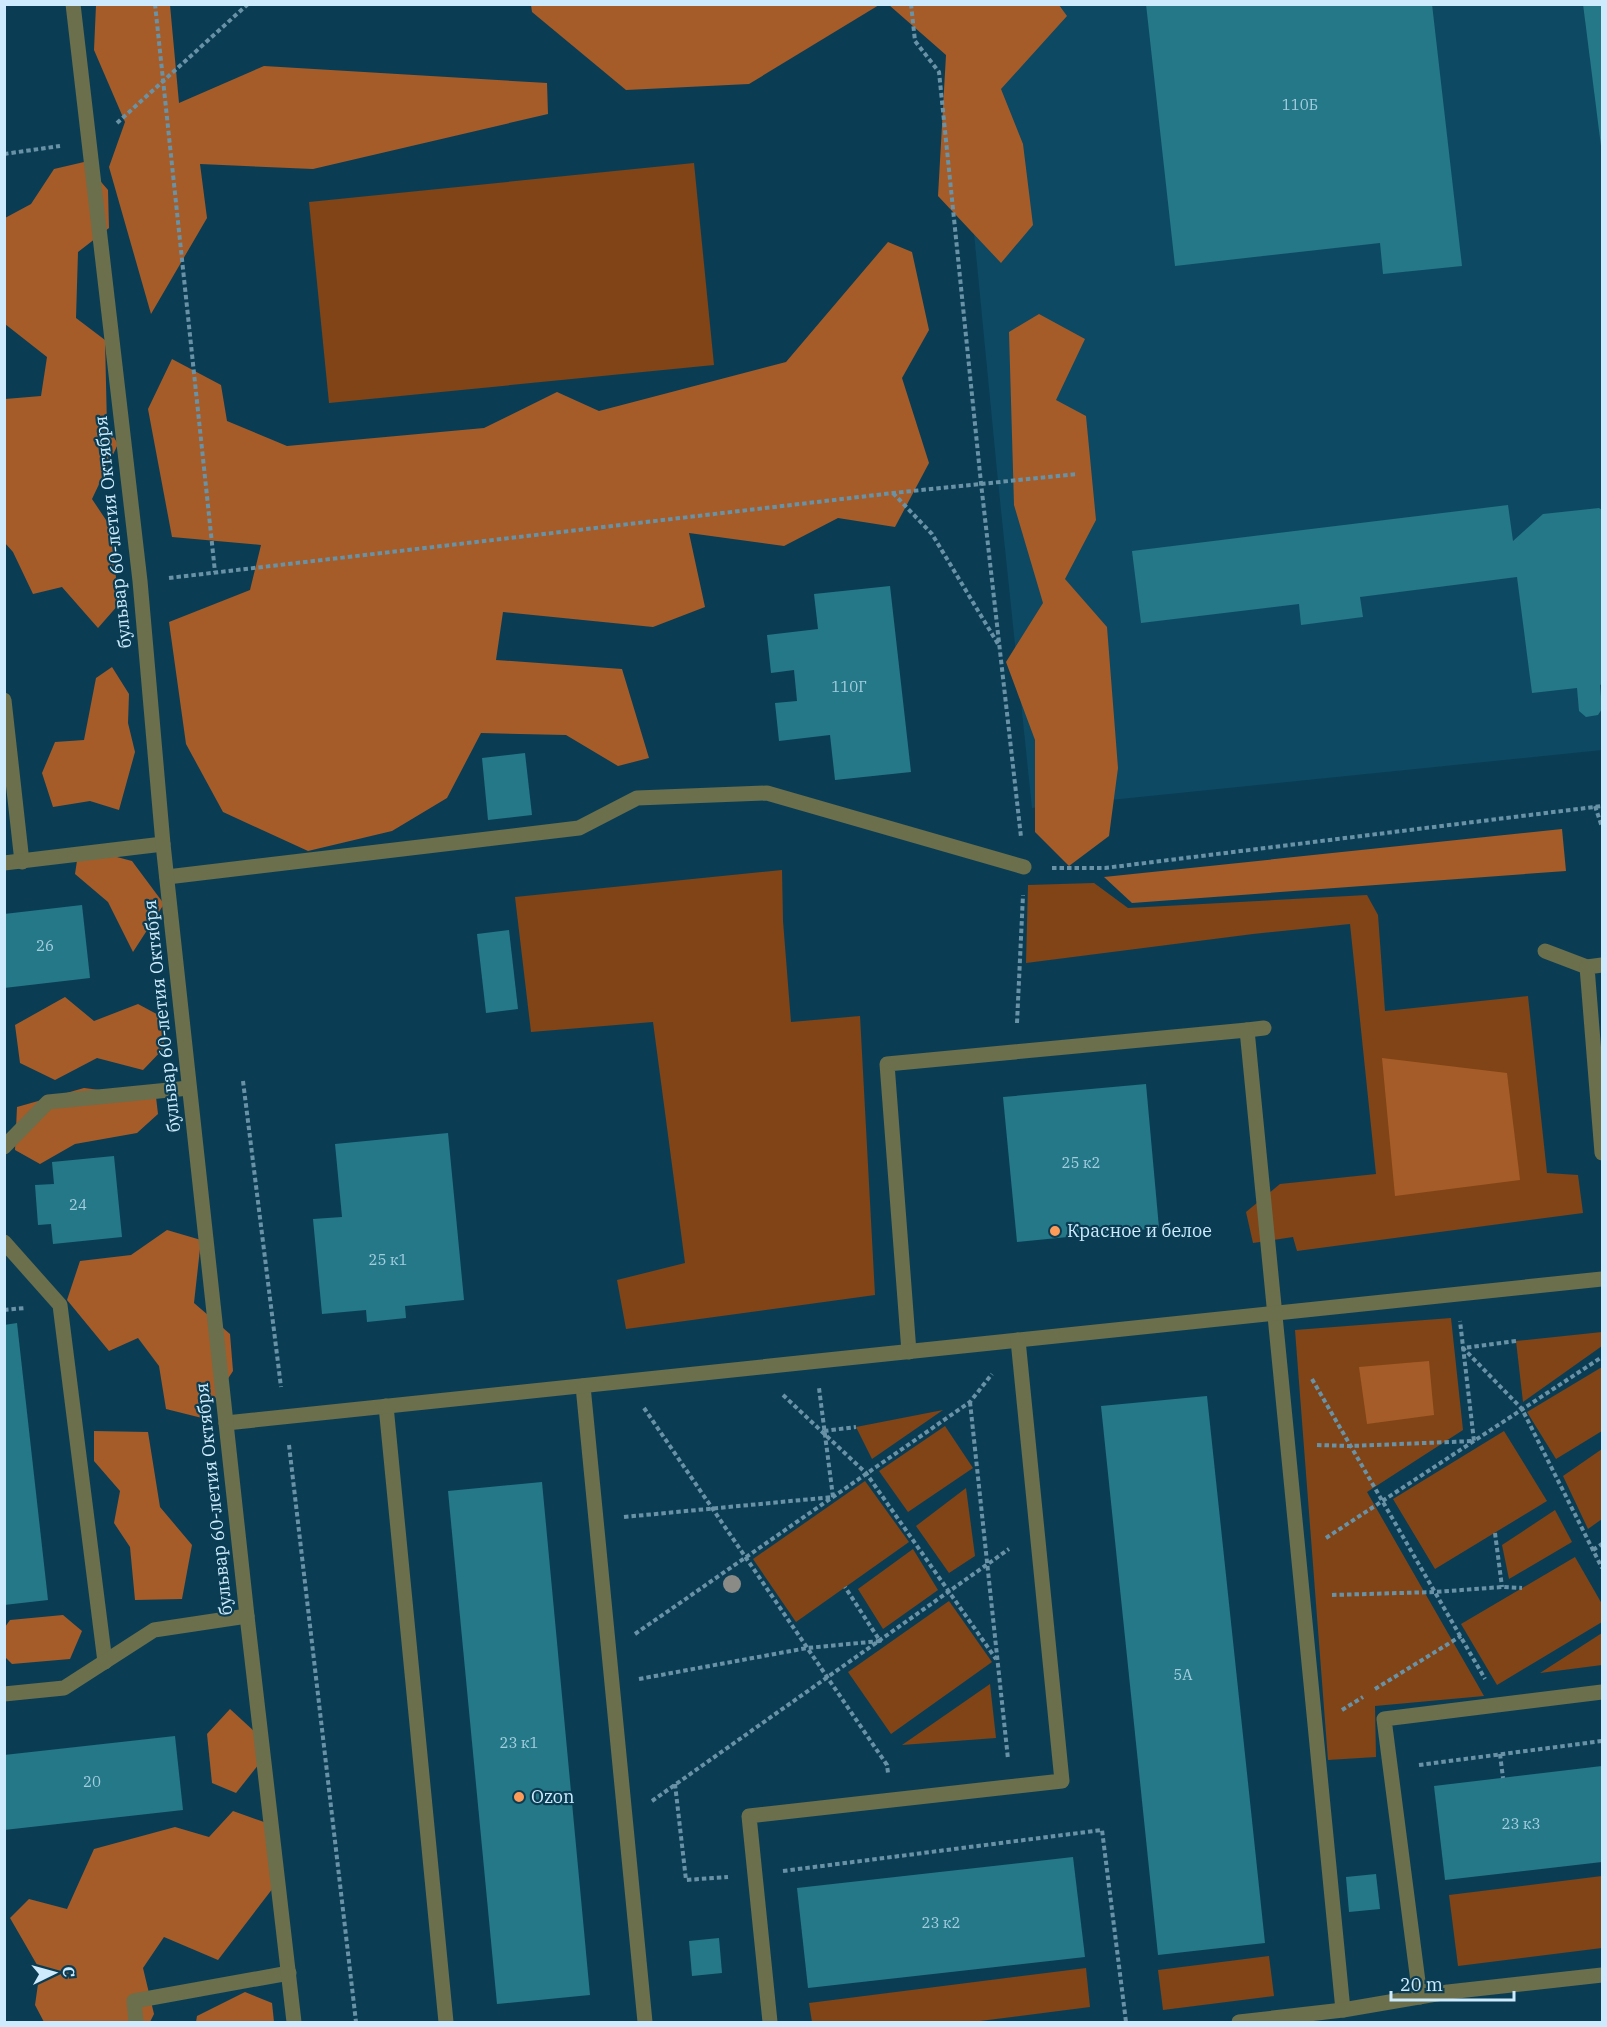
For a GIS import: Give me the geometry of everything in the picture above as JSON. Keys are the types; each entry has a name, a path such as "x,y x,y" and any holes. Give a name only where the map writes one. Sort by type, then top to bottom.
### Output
{"street":[{"name":"бульвар 60-летия Октября","path":"73,4 140,581 163,844 189,1088 294,2022"},
{"path":"4,700 22,862"},
{"path":"167,877 579,828 637,798 767,793 1024,867"},
{"path":"4,863 163,844"},
{"path":"1545,951 1595,966 1602,1153"},
{"path":"909,1352 887,1064 1264,1028"},
{"path":"1247,1030 1315,1727 1350,2008 1359,2022"},
{"path":"4,1147 48,1102 189,1088"},
{"path":"4,1242 60,1305 105,1662"},
{"path":"226,1424 1602,1279"},
{"path":"771,2022 749,1816 1062,1781 1018,1340"},
{"path":"583,1386 645,2022"},
{"path":"386,1406 446,2022"},
{"path":"4,1694 64,1688 154,1630 247,1616"},
{"path":"1420,1997 1384,1719 1602,1692"},
{"path":"136,2022 134,2001 289,1973"},
{"path":"1239,2022 1602,1975"}],"path":[{"path":"155,4 215,572"},
{"path":"90,147 248,4"},
{"path":"911,4 915,41 939,72 981,483 1024,867 1016,1052"},
{"path":"4,154 64,146"},
{"path":"140,581 893,493 1077,474"},
{"path":"893,493 933,534 999,645"},
{"path":"1595,806 1602,827"},
{"path":"1024,867 1105,868 1602,806"},
{"path":"243,1082 356,2022"},
{"path":"1456,1293 1474,1441"},
{"path":"1463,1348 1516,1341"},
{"path":"1463,1348 1522,1409 1602,1568"},
{"path":"1298,1556 1602,1357"},
{"path":"816,1361 833,1497"},
{"path":"754,1368 866,1473 997,1661"},
{"path":"1309,1375 1489,1686"},
{"path":"626,1382 887,1765"},
{"path":"608,1652 970,1402 1005,1736"},
{"path":"823,1431 856,1427"},
{"path":"1287,1444 1351,1446 1474,1441"},
{"path":"596,1520 833,1497"},
{"path":"624,1820 1037,1531"},
{"path":"1495,1533 1502,1587"},
{"path":"1593,1550 1602,1544"},
{"path":"845,1587 880,1641"},
{"path":"1302,1596 1522,1588"},
{"path":"1373,1690 1461,1636"},
{"path":"612,1684 807,1648 880,1641"},
{"path":"1315,1727 1363,1697"},
{"path":"1420,1775 1419,1764 1602,1741"},
{"path":"1500,1754 1503,1778"},
{"path":"675,1784 686,1880 756,1874"},
{"path":"780,1871 1102,1830 1126,2022"}],"shaded area":[{"path":"531,4 879,5 749,84 626,90 532,12"},
{"path":"96,5 170,5 179,103 264,66 547,83 548,114 313,169 200,164 207,218 151,314 109,167 125,122 94,50"},
{"path":"889,5 1059,5 1067,16 1001,89 1023,144 1033,225 1001,263 938,196 946,55"},
{"path":"927,5 1602,5 1602,750 1032,808 955,37"},
{"path":"84,162 108,190 109,228 78,252 76,318 105,340 107,426 118,444 92,499 110,526 119,604 98,628 62,587 33,594 13,552 5,543 5,399 41,396 47,357 5,324 5,218 31,204 54,169"},
{"path":"694,163 714,365 329,403 309,202"},
{"path":"888,242 912,252 929,330 902,378 929,463 895,527 838,518 784,546 689,533 705,607 653,627 503,612 496,660 622,669 649,758 618,766 566,735 481,733 447,798 392,831 308,851 223,812 186,744 169,622 250,590 261,545 172,537 148,409 172,359 221,385 227,421 287,446 484,428 557,392 599,411 786,362"},
{"path":"1039,314 1085,339 1056,400 1086,416 1096,520 1065,579 1107,627 1118,768 1109,836 1069,866 1035,832 1035,740 1006,662 1043,603 1014,505 1009,332"},
{"path":"112,667 129,694 128,723 135,752 119,810 90,801 53,807 42,773 55,742 84,740 96,678"},
{"path":"1562,829 1566,871 1132,903 1104,877"},
{"path":"79,847 132,861 164,904 133,952 108,902 75,874"},
{"path":"782,870 783,921 791,1022 860,1016 875,1295 626,1329 617,1280 685,1263 653,1022 531,1032 515,897"},
{"path":"1094,883 1128,908 1367,895 1378,915 1385,1011 1528,996 1547,1173 1578,1175 1583,1213 1297,1251 1293,1237 1253,1243 1246,1212 1280,1184 1376,1174 1350,924 1026,963 1028,885"},
{"path":"65,997 94,1021 138,1004 164,1018 164,1048 143,1070 97,1058 55,1080 20,1063 15,1025"},
{"path":"1382,1058 1507,1073 1520,1180 1395,1196"},
{"path":"84,1088 156,1097 158,1114 137,1133 75,1144 40,1164 15,1150 17,1107"},
{"path":"167,1230 201,1240 194,1303 230,1334 233,1371 202,1418 166,1409 159,1366 138,1338 109,1351 67,1300 80,1261 131,1255"},
{"path":"1451,1318 1463,1430 1367,1492 1484,1696 1375,1706 1376,1757 1328,1760 1295,1330"},
{"path":"1602,1332 1602,1346 1523,1402 1516,1341"},
{"path":"1429,1361 1434,1415 1367,1424 1359,1367"},
{"path":"1602,1367 1602,1431 1556,1459 1527,1412"},
{"path":"943,1410 872,1459 856,1427"},
{"path":"945,1426 973,1468 908,1512 879,1471"},
{"path":"94,1431 148,1432 160,1507 192,1545 182,1599 135,1600 130,1547 114,1523 120,1491 94,1461"},
{"path":"1504,1431 1547,1501 1435,1569 1393,1499"},
{"path":"1602,1449 1602,1519 1588,1529 1563,1476"},
{"path":"865,1481 909,1542 796,1622 753,1559"},
{"path":"966,1488 975,1556 949,1573 916,1526"},
{"path":"1555,1510 1572,1542 1509,1579 1502,1545"},
{"path":"913,1549 938,1590 883,1629 858,1589"},
{"path":"1575,1557 1602,1604 1602,1622 1497,1685 1461,1624"},
{"path":"949,1601 992,1662 891,1734 848,1672"},
{"path":"63,1615 82,1631 70,1659 12,1664 5,1657 5,1627 10,1620"},
{"path":"1602,1633 1602,1665 1540,1673"},
{"path":"990,1684 996,1738 902,1745"},
{"path":"230,1709 255,1732 259,1764 236,1793 212,1783 207,1734"},
{"path":"233,1811 264,1822 273,1888 218,1960 164,1937 143,1968 154,2014 150,2022 44,2022 35,2005 40,1970 10,1918 29,1899 67,1909 94,1849 175,1827 209,1837"},
{"path":"1602,1876 1602,1948 1458,1966 1449,1895"},
{"path":"1269,1956 1274,1996 1163,2010 1158,1970"},
{"path":"1086,1968 1090,2007 972,2022 812,2022 809,2003"},
{"path":"245,1992 272,2003 274,2022 196,2022 197,2016"}],"building":[{"path":"1146,4 1432,4 1462,266 1383,274 1380,243 1175,266"},
{"path":"1583,4 1602,4 1602,146 1601,146"},
{"path":"1508,505 1513,541 1543,514 1599,508 1602,510 1602,684 1600,685 1602,709 1598,715 1586,717 1579,711 1577,688 1532,693 1517,577 1360,597 1363,617 1301,625 1299,604 1141,623 1132,551"},
{"path":"890,586 911,772 835,780 830,735 779,741 775,703 797,701 794,670 771,673 767,635 818,629 814,594"},
{"path":"525,753 532,815 488,820 482,758"},
{"path":"82,905 90,978 4,988 4,914"},
{"path":"509,930 518,1009 486,1013 477,934"},
{"path":"1146,1084 1159,1228 1017,1242 1003,1097"},
{"path":"448,1133 464,1300 405,1306 406,1318 367,1322 366,1310 322,1314 313,1219 342,1217 335,1144"},
{"path":"114,1156 122,1237 53,1244 51,1224 38,1225 35,1185 54,1184 52,1162"},
{"path":"17,1323 48,1600 4,1605 4,1325"},
{"path":"1207,1396 1265,1943 1158,1955 1101,1406"},
{"path":"542,1482 590,1995 497,2004 448,1491"},
{"path":"175,1736 183,1810 4,1830 4,1755"},
{"path":"1602,1766 1602,1862 1445,1880 1434,1786"},
{"path":"1073,1857 1085,1957 808,1988 797,1888"},
{"path":"1376,1874 1380,1909 1349,1912 1346,1877"},
{"path":"719,1938 722,1973 692,1976 689,1941"}],"place":[{"name":"Красное и белое","path":"1055,1231"},
{"name":"Ozon","path":"519,1797"}]}
